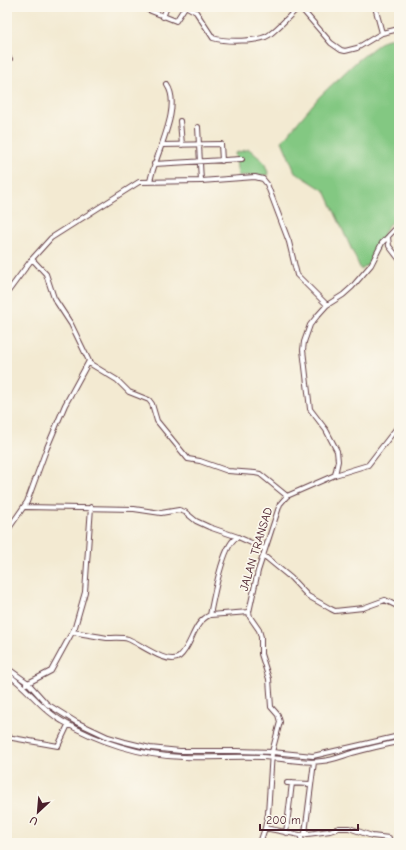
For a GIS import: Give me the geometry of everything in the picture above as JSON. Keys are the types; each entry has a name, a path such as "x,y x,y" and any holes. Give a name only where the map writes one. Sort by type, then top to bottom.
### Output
{"street":[{"path":"163,16 167,7"},
{"path":"146,10 176,21 186,7 196,12 213,38 234,40 254,39 267,36 299,7 328,40 341,50 346,51 357,48 382,34 399,29"},
{"path":"375,7 382,34"},
{"path":"150,182 154,164 170,119 173,103 171,92 167,86"},
{"path":"180,121 182,145"},
{"path":"198,126 201,180"},
{"path":"161,146 222,144 222,161"},
{"path":"154,164 242,159"},
{"path":"7,293 32,259 55,235 136,183 141,181 150,182 256,177 263,179 266,184 289,242 297,275 327,305"},
{"path":"335,475 338,461 337,452 326,430 310,409 303,350 304,342 310,325 318,315 327,305 343,295 352,287 371,265 382,243 399,225"},
{"path":"388,237 388,245 399,259"},
{"path":"7,531 25,507 65,405 89,363 71,324 54,298 46,274 32,259"},
{"path":"89,363 117,380 129,392 149,400 152,404 157,421 188,459 200,461 228,471 259,474 287,496"},
{"name":"JALAN TRANSAD","path":"249,612 258,571 280,504 287,496 335,475 368,465 399,425"},
{"path":"25,507 134,509 161,513 179,510 185,512 196,521 209,527 238,537 265,549"},
{"path":"23,686 51,671 73,632 85,592 91,508"},
{"path":"210,615 225,554 231,541 238,537"},
{"path":"263,555 291,578 308,596 335,611 361,608 385,600 399,607"},
{"path":"73,632 106,638 128,639 148,650 173,659 179,657 186,648 200,621 210,615 249,612 250,617 259,630 261,637 261,654 269,679 271,706 280,719 272,752 268,814 260,843"},
{"path":"7,668 28,683 47,704 66,717 94,731 125,742 150,748 180,752 272,752 313,756 328,754 399,736"},
{"path":"7,674 23,686 52,715 68,725 113,744 146,753 184,757 272,757 314,762 333,759 399,742"},
{"path":"7,737 58,746 68,725"},
{"path":"388,739 388,744"},
{"path":"305,833 314,762"},
{"path":"287,783 311,784"},
{"path":"286,833 292,783"},
{"path":"265,828 300,835 339,828 349,828 372,836 389,838"},
{"path":"300,835 303,843"}],"green space":[{"path":"399,37 399,218 388,225 371,262 361,270 325,191 295,172 282,141 320,96 357,61 384,40"},
{"path":"249,149 264,162 269,175 238,176 235,153"}]}
